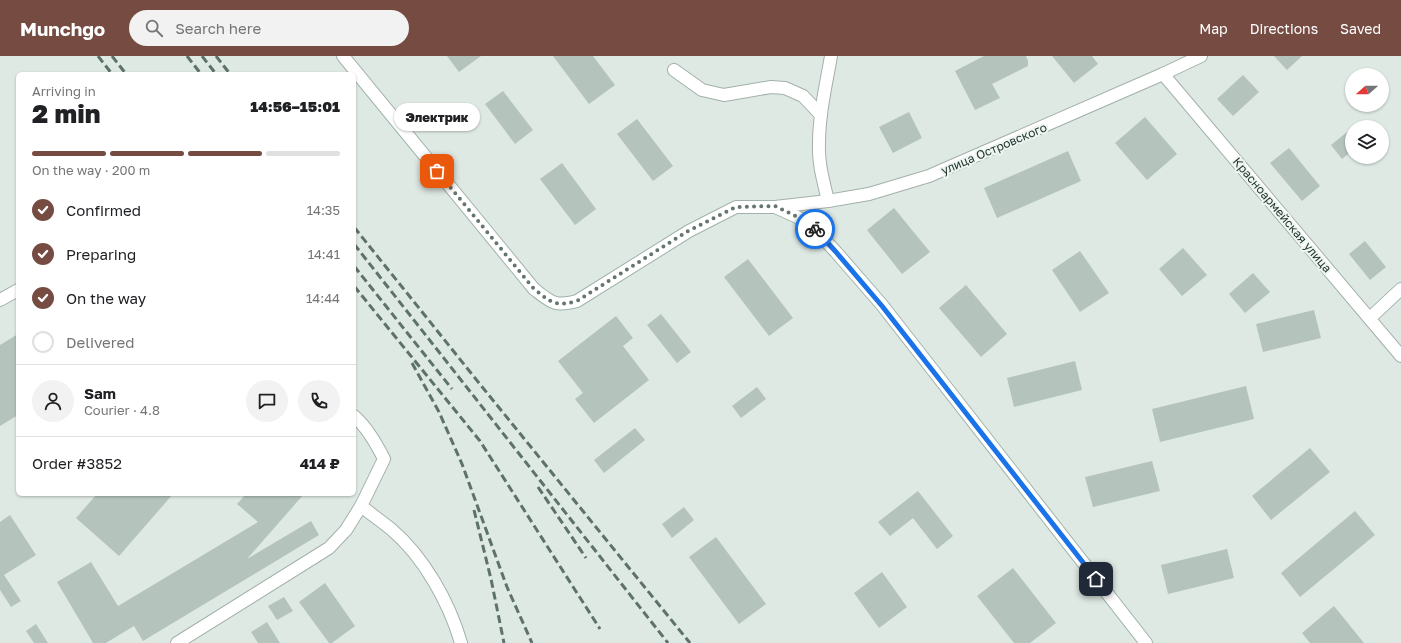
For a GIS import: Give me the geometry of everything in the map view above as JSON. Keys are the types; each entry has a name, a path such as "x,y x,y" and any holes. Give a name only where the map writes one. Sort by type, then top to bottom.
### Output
{"street":[{"name":"улица Островского","path":"342,56 355,72"},
{"path":"828,201 820,167 818,145 821,115 831,56"},
{"name":"улица Островского","path":"356,73 534,289 552,302 564,304 577,301 688,231 736,207 775,206 828,201 869,194 929,176 1201,56"},
{"path":"674,70 702,90 724,96 771,87 785,88 803,96 821,115"},
{"name":"Красноармейская улица","path":"1163,74 1401,356"},
{"path":"775,206 808,222 882,306 1146,643"},
{"path":"1370,318 1401,289"},
{"path":"0,300 16,291"},
{"path":"177,643 329,548 346,530 361,506 384,459 378,446 362,422 356,418"},
{"path":"361,506 392,530 418,558 440,590 456,625 461,643"}],"building":[{"path":"447,56 481,56 459,72"},
{"path":"553,56 593,56 615,85 589,104"},
{"path":"984,56 1026,56 1028,66 992,84 1000,98 975,110 955,71"},
{"path":"1052,56 1092,56 1098,64 1074,83"},
{"path":"1274,56 1302,56 1287,70"},
{"path":"1243,75 1259,92 1233,116 1217,99"},
{"path":"503,91 533,130 515,144 485,104"},
{"path":"909,112 922,138 893,153 879,127"},
{"path":"1145,117 1177,154 1147,180 1115,143"},
{"path":"637,119 673,166 653,181 617,134"},
{"path":"1345,134 1345,157 1342,159 1331,145"},
{"path":"1289,148 1320,186 1302,201 1270,163"},
{"path":"1068,151 1081,181 997,218 984,188"},
{"path":"562,163 596,209 575,225 540,179"},
{"path":"894,208 930,252 902,274 867,230"},
{"path":"1365,241 1386,267 1370,280 1349,254"},
{"path":"1183,248 1207,275 1182,296 1159,269"},
{"path":"1080,251 1109,293 1080,312 1052,270"},
{"path":"748,259 793,318 769,336 724,277"},
{"path":"1253,273 1270,292 1245,313 1229,294"},
{"path":"966,285 1007,334 981,357 939,308"},
{"path":"1314,310 1321,338 1263,352 1256,324"},
{"path":"661,314 691,352 677,363 647,325"},
{"path":"616,316 633,338 623,346 649,380 594,423 575,399 583,393 558,361"},
{"path":"16,335 16,416 0,426 0,345"},
{"path":"1075,361 1082,390 1014,407 1007,378"},
{"path":"1246,386 1254,419 1160,442 1152,409"},
{"path":"757,387 766,399 741,418 732,406"},
{"path":"635,428 645,440 604,473 594,460"},
{"path":"1310,448 1330,472 1271,520 1252,496"},
{"path":"1152,461 1160,491 1093,507 1085,477"},
{"path":"918,491 953,536 937,549 913,518 890,536 878,522"},
{"path":"95,496 171,496 119,556 76,518"},
{"path":"244,496 302,496 247,559 311,521 319,535 143,641 134,626 106,643 93,643 57,582 91,562 118,606 258,522 237,504"},
{"path":"684,507 694,520 672,538 662,524"},
{"path":"1355,511 1375,535 1300,597 1281,573"},
{"path":"10,515 36,555 4,575 21,601 11,607 0,590 0,522"},
{"path":"716,537 766,604 739,624 689,557"},
{"path":"1227,549 1234,578 1168,594 1161,565"},
{"path":"1013,568 1056,623 1030,643 1014,643 977,596"},
{"path":"882,572 907,607 879,628 854,593"},
{"path":"325,583 355,626 332,643 329,643 299,602"},
{"path":"284,597 293,611 277,620 268,606"},
{"path":"1334,606 1364,643 1310,643 1302,633"},
{"path":"267,622 280,643 258,643 251,632"},
{"path":"36,624 48,643 34,643 26,631"}],"railway":[{"path":"98,56 110,72"},
{"path":"112,56 124,72"},
{"path":"187,56 199,72"},
{"path":"202,56 214,72"},
{"path":"216,56 228,72"},
{"path":"356,229 690,643"},
{"path":"356,247 668,643"},
{"path":"356,269 452,389"},
{"path":"356,288 480,441 600,629"},
{"path":"412,363 439,412 462,464 507,587 532,643"},
{"path":"538,487 586,558"},
{"path":"474,510 491,579 504,643"}],"way so far":[{"path":"437,171 534,289 552,302 564,304 577,301 688,231 736,207 775,206 808,222 815,229"}],"place":[{"name":"Электрик","path":"437,171"}],"route":[{"path":"815,229 882,306 1096,579"}]}
